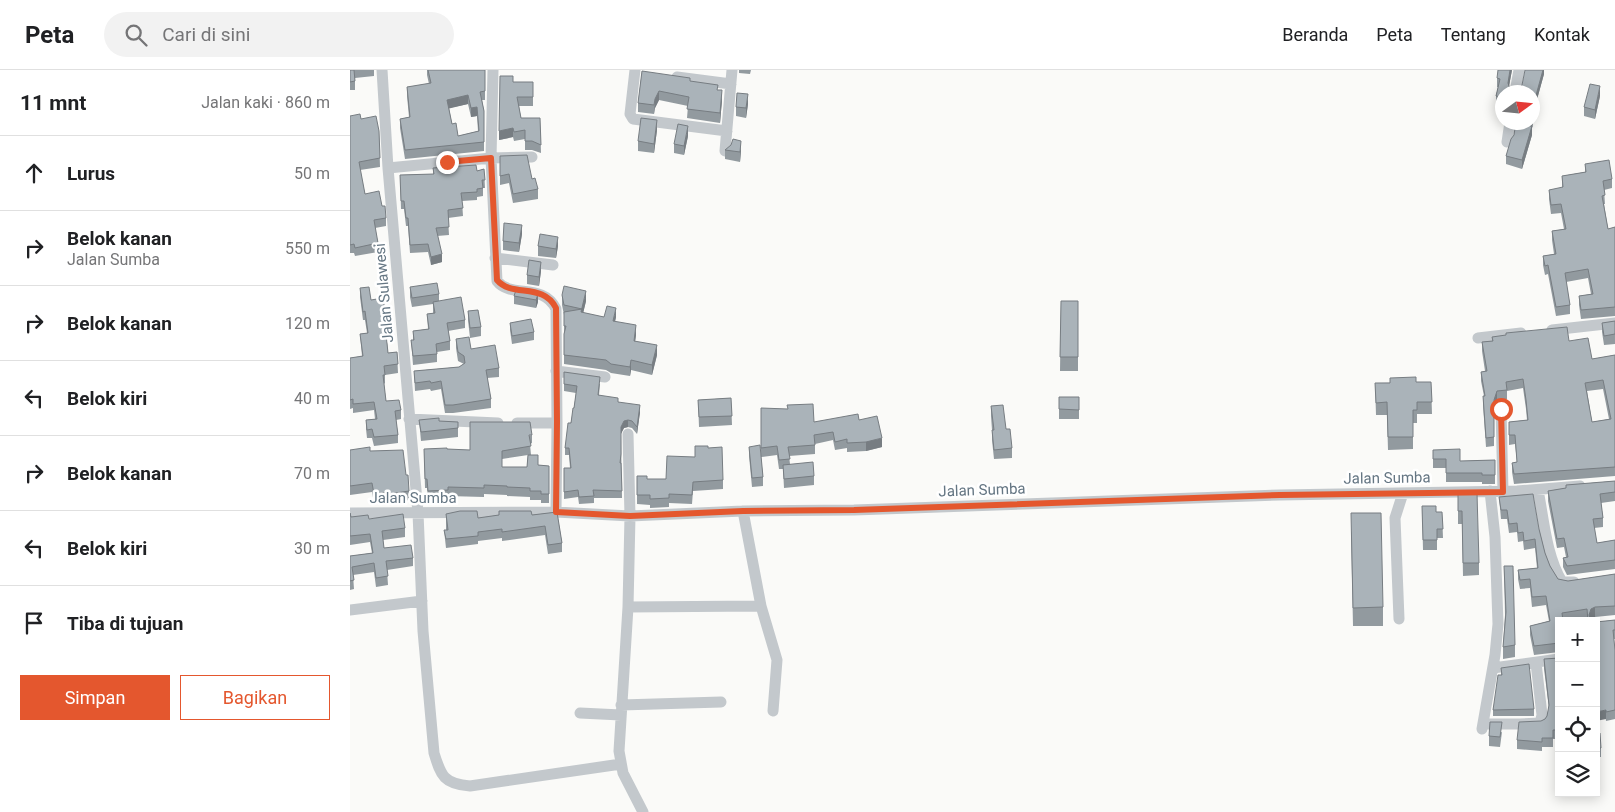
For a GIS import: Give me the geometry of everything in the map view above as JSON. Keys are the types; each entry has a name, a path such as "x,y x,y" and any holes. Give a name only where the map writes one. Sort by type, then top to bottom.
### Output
{"street":[{"name":"Jalan Sulawesi","path":"382,70 388,168 410,372 410,419 434,753 439,770 446,780 456,785 470,786 621,764"},
{"path":"493,70 491,158 497,280 504,287 536,293 549,298 556,308 556,512"},
{"path":"725,151 732,70"},
{"path":"1516,85 1519,70"},
{"path":"638,72 630,114 633,119 727,131"},
{"path":"661,75 731,84"},
{"path":"1507,142 1509,130"},
{"path":"388,168 532,156"},
{"path":"495,258 552,265"},
{"path":"1478,338 1615,322"},
{"path":"556,371 605,377"},
{"path":"1501,409 1503,492"},
{"path":"410,419 500,423 557,422"},
{"path":"628,434 630,516 628,607 619,751 623,773 643,812"},
{"name":"Jalan Sumba","path":"350,513 556,512 630,516 1280,495 1503,492 1596,484"},
{"path":"1538,490 1550,554 1557,574 1562,582 1586,580"},
{"path":"1490,491 1498,624 1493,668 1482,726 1540,723 1542,715 1536,663"},
{"path":"1399,619 1391,519 1404,493"},
{"path":"743,511 760,606 777,660 773,712"},
{"path":"350,610 422,601"},
{"path":"628,607 760,606"},
{"path":"1493,668 1555,660"},
{"path":"580,713 721,702"}],"building":[{"path":"350,70 354,70 355,81 350,82"},
{"path":"428,70 485,70 485,91 480,92 484,111 484,142 405,150 400,119 410,117 407,87 431,83","holes":["468,95 471,108 477,107 479,131 458,136 456,123 452,124 447,100"]},
{"path":"1498,70 1510,70 1509,85 1499,85 1500,79 1497,78"},
{"path":"1525,70 1543,70 1539,85 1522,85"},
{"path":"642,71 690,78 690,81 718,85 717,90 722,90 720,113 687,109 689,97 659,91 654,105 638,103"},
{"path":"500,76 513,76 513,82 533,82 533,97 517,97 521,118 540,118 541,145 532,141 525,141 525,130 514,132 513,128 499,131"},
{"path":"1590,84 1600,86 1595,110 1584,107"},
{"path":"737,93 748,94 746,108 736,107"},
{"path":"360,114 361,119 376,116 379,131 380,158 359,162 365,194 379,191 382,206 385,206 386,218 374,220 378,243 355,248 354,244 350,245 350,116"},
{"path":"641,118 657,120 654,144 638,141"},
{"path":"678,124 688,126 684,146 674,144"},
{"path":"1515,130 1531,130 1522,160 1506,156"},
{"path":"733,139 741,141 740,152 725,150 731,145"},
{"path":"527,155 532,179 535,178 538,189 513,194 509,174 500,176 500,156"},
{"path":"1609,160 1612,179 1603,181 1605,195 1602,196 1608,229 1615,227 1615,307 1581,310 1579,296 1593,294 1588,269 1565,273 1570,305 1556,307 1548,265 1545,266 1543,256 1556,254 1552,231 1566,229 1561,204 1551,205 1549,190 1563,187 1562,176 1586,172 1585,164"},
{"path":"476,165 477,171 484,169 485,180 482,180 483,188 477,189 477,192 461,193 463,208 448,210 449,227 436,228 442,254 431,257 428,244 410,245 408,218 406,218 404,201 401,201 400,175 434,174 433,168"},
{"path":"504,223 522,225 519,243 503,241"},
{"path":"540,234 558,237 556,249 538,246"},
{"path":"529,260 541,262 539,277 527,275"},
{"path":"437,283 439,294 412,298 410,287"},
{"path":"564,286 586,291 582,309 564,305 562,295"},
{"path":"369,287 371,300 383,298 385,312 388,311 389,323 385,324 388,353 397,352 398,364 384,366 385,375 383,375 386,401 399,400 401,410 395,411 398,435 374,437 372,429 367,430 366,420 377,419 374,402 353,404 353,399 350,400 350,358 363,356 360,334 368,333 360,288"},
{"path":"516,290 538,294 536,300 514,296"},
{"path":"461,297 465,320 447,323 450,341 436,344 437,354 413,356 411,340 414,340 413,331 429,329 427,314 435,313 433,302"},
{"path":"1061,301 1078,301 1078,357 1060,357"},
{"path":"607,306 616,308 613,321 636,325 634,341 657,345 652,365 631,360 630,367 611,364 606,360 564,355 566,326 564,326 564,312 582,309 581,312 604,317"},
{"path":"478,310 481,327 470,328 468,311"},
{"path":"531,319 534,332 512,336 510,323"},
{"path":"1615,321 1615,334 1604,336 1602,323"},
{"path":"1567,327 1569,341 1588,338 1592,359 1615,355 1615,467 1514,474 1512,463 1517,462 1515,435 1509,435 1509,422 1528,420 1523,379 1506,382 1507,390 1497,391 1494,400 1494,437 1486,438 1483,396 1485,396 1481,372 1487,371 1482,342 1493,341 1492,337 1506,335 1506,333","holes":["1603,380 1611,419 1592,422 1585,383"]},
{"path":"469,337 471,349 495,345 499,368 486,370 491,399 445,405 441,381 415,383 414,371 459,367 465,363 464,356 458,352 456,339"},
{"path":"564,372 600,377 598,395 618,398 618,402 640,405 637,427 632,421 628,420 624,421 621,427 620,463 622,491 593,490 594,496 579,497 578,490 564,492 564,468 571,468 569,448 565,448 568,423 571,423 577,386 564,384"},
{"path":"1416,377 1416,382 1431,382 1432,402 1417,402 1417,410 1413,410 1413,437 1388,437 1387,402 1376,403 1375,383 1390,383 1390,378"},
{"path":"1059,397 1079,397 1079,410 1059,409"},
{"path":"731,398 732,416 699,417 698,400"},
{"path":"813,404 814,422 858,414 859,420 877,416 882,438 866,442 847,443 847,439 835,442 833,432 814,435 815,445 788,447 790,459 779,460 777,446 761,448 761,408 788,409 787,405"},
{"path":"1003,405 1006,429 1010,429 1012,448 994,450 991,406"},
{"path":"439,418 439,421 458,422 458,428 421,432 419,420"},
{"path":"470,422 530,422 532,435 529,435 531,446 502,451 502,467 527,467 528,455 538,455 538,465 549,466 549,494 541,494 541,491 530,491 530,488 484,485 484,488 448,487 448,490 428,491 427,479 425,479 424,449 470,450"},
{"path":"760,445 763,477 752,478 749,447"},
{"path":"695,446 708,446 708,448 722,447 723,480 693,482 692,495 669,494 669,498 650,499 650,495 637,495 637,476 647,476 647,479 666,479 667,456 695,457"},
{"path":"370,447 370,451 403,450 409,491 374,494 372,483 350,486 350,450"},
{"path":"1460,449 1460,461 1495,460 1495,475 1446,473 1446,459 1433,459 1433,450"},
{"path":"813,462 814,476 784,479 783,465"},
{"path":"1615,481 1615,492 1600,494 1603,518 1593,519 1597,543 1615,540 1615,560 1567,566 1563,558 1568,557 1564,538 1557,539 1548,491 1566,488 1566,485"},
{"path":"1458,493 1477,493 1479,563 1463,563 1462,511 1458,511"},
{"path":"1533,494 1545,553 1558,579 1568,581 1615,574 1615,606 1595,607 1591,609 1590,617 1588,617 1587,609 1562,613 1562,617 1555,617 1555,643 1534,646 1530,626 1550,621 1546,596 1532,597 1530,579 1520,580 1518,570 1538,568 1535,539 1524,541 1523,532 1518,533 1517,523 1509,524 1507,510 1501,510 1499,497"},
{"path":"1422,506 1436,506 1436,512 1442,512 1443,529 1437,529 1437,540 1423,540"},
{"path":"460,511 477,511 478,518 499,515 499,511 531,511 532,515 557,512 562,543 548,545 545,526 502,532 502,529 478,532 478,536 446,539 444,530 448,530 446,514"},
{"path":"350,513 351,517 368,515 369,519 403,514 405,528 382,531 384,548 411,545 413,558 386,561 388,576 376,578 374,563 352,567 354,580 350,581 350,556 373,553 370,534 350,536"},
{"path":"1351,513 1381,513 1383,607 1353,608"},
{"path":"1504,566 1513,566 1515,645 1503,647 1506,612"},
{"path":"1615,620 1615,630 1613,630 1615,710 1606,712 1606,710 1600,711 1600,622"},
{"path":"1555,658 1555,730 1553,730 1553,738 1542,738 1542,742 1517,740 1519,722 1541,721 1547,716 1549,705 1544,659"},
{"path":"1529,664 1534,709 1493,710 1498,675 1502,675 1501,668"},
{"path":"1490,722 1502,722 1500,737 1489,736"}],"route":[{"path":"447,162 491,158 497,280 504,287 536,293 549,298 556,308 556,512 630,516 1280,495 1503,492 1501,409"}]}
